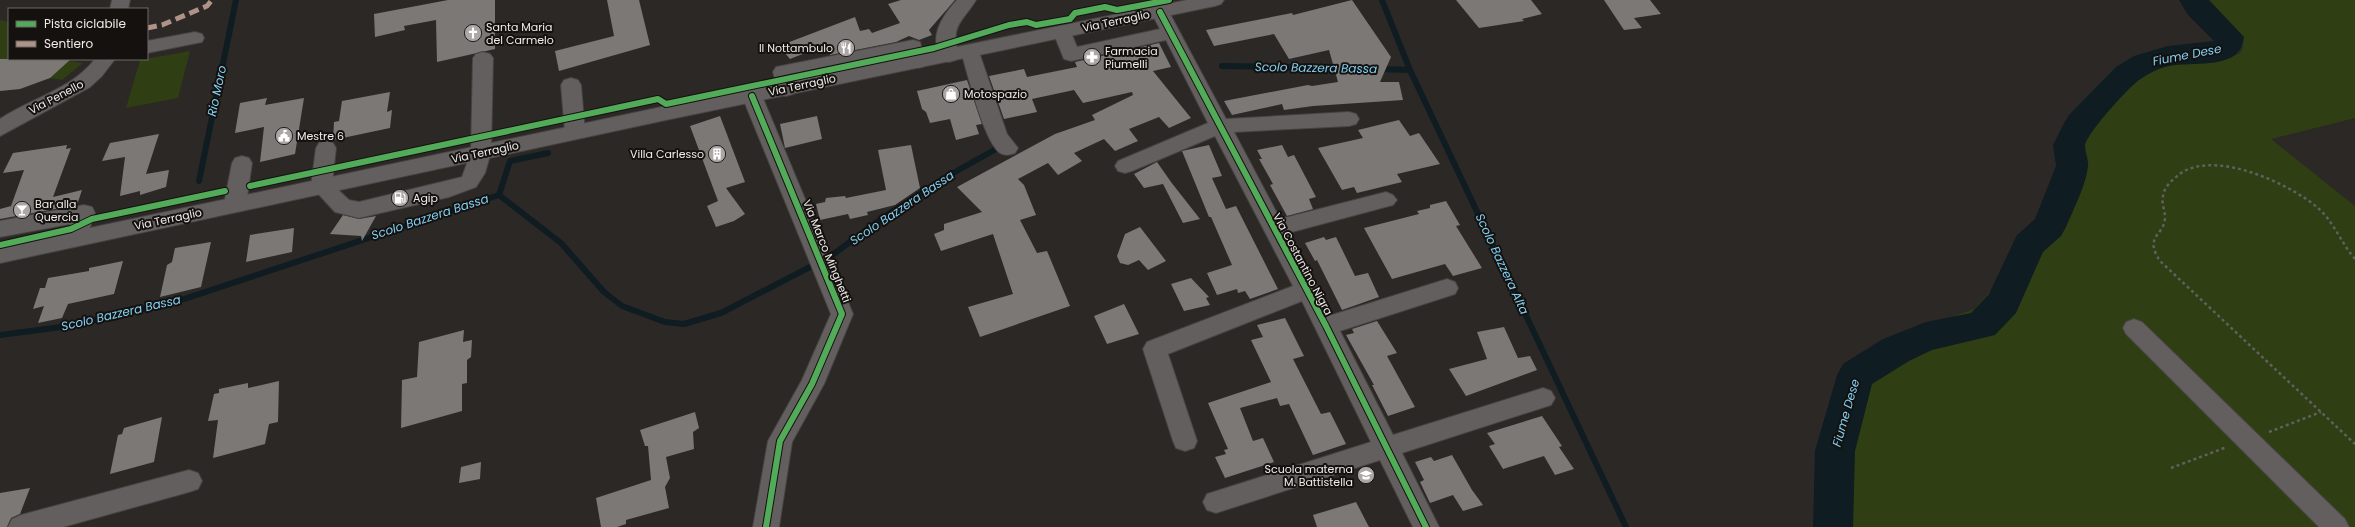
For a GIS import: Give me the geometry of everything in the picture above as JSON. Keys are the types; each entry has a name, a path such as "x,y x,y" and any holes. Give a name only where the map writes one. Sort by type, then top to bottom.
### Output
{"main road":[{"name":"Via Terraglio","path":"0,255 575,132 970,52 1215,0"}],"street":[{"path":"949,56 944,32 947,23 967,0"},
{"name":"Via Costantino Nigra","path":"1160,12 1326,326 1426,527"},
{"path":"1062,32 1070,55 1171,33"},
{"path":"148,48 195,38"},
{"path":"970,52 998,137 1008,148"},
{"path":"326,148 321,186 342,206 359,210 449,189 469,182 475,174 481,152 484,58"},
{"name":"Via Penello","path":"0,128 86,81 99,70 104,60"},
{"path":"571,85 575,132"},
{"name":"Via Marco Minghetti","path":"752,96 842,314 812,384 780,440 766,527"},
{"path":"1125,166 1219,126 1349,119"},
{"path":"235,204 242,163"},
{"name":"Via Costantino Nigra","path":"1274,229 1386,200"},
{"path":"0,230 84,213 76,238"},
{"name":"Via Costantino Nigra","path":"1326,326 1447,288"},
{"name":"Via Costantino Nigra","path":"1185,441 1155,349 1306,290"},
{"path":"2134,328 2336,527"},
{"path":"1216,502 1387,449 1543,398"},
{"path":"21,527 189,481"}],"path":[{"path":"2355,259 2345,248 2329,219 2306,198 2270,178 2223,166 2189,169 2178,174 2169,183 2161,201 2165,221 2152,242 2152,249 2160,261 2355,444"}],"green space":[{"path":"2208,0 2355,0 2355,118 2271,139 2355,206 2355,527 1819,527 1820,454 1837,377 1849,364 1884,342 1974,309 2004,276 2022,241 2055,189 2065,155 2135,82 2159,66 2230,58 2240,53 2243,47 2240,39"},
{"path":"0,20 8,22 8,60 69,60 83,63 62,80 50,78 20,89 0,91"},
{"path":"190,51 178,98 126,108 140,60 148,60 148,59"}],"building":[{"name":"Santa Maria del Carmelo","path":"448,0 495,0 495,49 437,62 436,20 404,26 405,30 375,37 374,14"},
{"path":"607,0 639,0 650,45 559,71 555,51 614,36"},
{"path":"901,0 955,0 929,30 932,35 919,40 909,36 896,42 830,55 828,44 790,59 779,46 855,17 860,31 869,29 872,33 900,23 888,4"},
{"path":"1352,0 1391,57 1380,82 1399,82 1403,100 1313,106 1284,110 1282,104 1232,115 1224,101 1308,85 1312,86 1338,82 1329,50 1289,59 1274,34 1214,46 1206,30 1292,13 1293,15"},
{"path":"1456,0 1531,0 1542,14 1522,19 1524,21 1479,28"},
{"path":"1604,0 1650,0 1661,14 1634,18 1642,28 1624,30"},
{"path":"1159,43 1171,67 1153,71 1191,118 1169,128 1159,117 1129,129 1138,141 1115,151 1104,139 1074,153 1082,161 1058,175 1048,163 1018,179 1024,185 1036,215 1020,220 1037,253 1047,251 1070,306 980,337 968,307 1013,294 993,234 941,251 934,234 944,230 944,224 982,212 957,187 1055,134 1095,120 1092,115 1133,95 1132,92 1083,103 1074,90 1032,99 1037,112 1004,119 989,76 1024,69 1027,77 1077,67 1075,62"},
{"path":"0,59 70,60 50,78 20,89 0,91"},
{"path":"967,80 982,124 976,125 979,134 956,140 950,119 930,123 926,112 922,109 917,91"},
{"path":"390,92 387,112 392,110 390,128 333,140 334,122 339,121 342,101"},
{"path":"267,98 265,105 304,98 295,154 260,162 264,127 235,133 240,103"},
{"name":"Villa Carlesso","path":"720,116 745,182 726,188 745,214 734,221 716,227 707,206 718,201 690,126"},
{"path":"817,116 822,139 785,148 780,124"},
{"path":"1399,120 1410,136 1419,133 1440,164 1397,174 1402,182 1357,193 1354,187 1342,190 1318,148 1363,138 1358,130"},
{"path":"159,134 146,174 169,170 166,187 140,195 140,191 120,196 125,157 102,161 110,143"},
{"path":"67,145 66,149 71,148 53,197 82,190 77,205 0,219 0,209 11,206 24,170 3,173 13,153"},
{"path":"911,145 920,188 895,205 867,212 868,215 850,219 848,214 820,220 816,204 825,202 826,198 845,196 846,198 886,190 878,150"},
{"path":"1209,145 1222,176 1212,178 1226,209 1236,206 1278,289 1250,299 1245,291 1238,293 1237,289 1217,295 1207,273 1232,265 1211,217 1209,217 1182,151"},
{"path":"1282,145 1288,157 1294,155 1316,197 1309,199 1313,209 1287,216 1270,185 1273,184 1259,159 1262,159 1257,150"},
{"path":"1157,162 1200,219 1183,223 1163,184 1144,188 1134,174"},
{"path":"1446,201 1460,225 1456,226 1482,268 1453,276 1445,264 1392,279 1364,228 1419,214 1417,211 1430,208 1430,205"},
{"path":"343,215 359,219 376,216 362,241 361,236 330,234"},
{"path":"1140,227 1166,261 1148,270 1139,260 1128,265 1120,263 1117,256 1125,234"},
{"path":"294,228 292,252 246,262 250,235"},
{"path":"1324,237 1326,240 1336,237 1355,276 1368,273 1379,297 1342,310 1317,260 1315,261 1305,243"},
{"path":"211,242 201,287 160,297 167,265 172,262 175,248"},
{"path":"123,261 114,294 68,304 62,318 38,323 44,306 33,309 40,288 45,288 48,278 89,271 89,268"},
{"path":"1191,278 1209,297 1206,298 1210,305 1184,311 1171,284"},
{"path":"1124,304 1139,334 1107,344 1094,316"},
{"path":"1285,318 1304,356 1293,359 1321,414 1330,412 1346,444 1313,455 1289,404 1280,406 1277,398 1240,408 1253,441 1263,438 1274,462 1225,478 1215,457 1226,454 1224,450 1228,449 1208,403 1271,382 1251,340 1263,337 1257,325"},
{"path":"1377,321 1397,353 1387,356 1415,407 1388,416 1372,385 1374,385 1346,335 1354,333 1352,329"},
{"path":"1504,327 1518,358 1530,356 1537,370 1466,396 1449,369 1487,359 1477,332"},
{"path":"464,330 463,342 472,340 471,357 467,360 467,383 462,384 462,411 401,428 402,380 417,377 419,342"},
{"path":"279,381 278,422 269,424 265,444 213,458 218,420 208,421 214,394 219,393 219,389 248,383 248,388"},
{"path":"695,412 699,428 693,432 694,449 666,457 670,478 665,487 669,508 626,520 626,524 617,527 601,527 596,498 651,480 648,446 645,446 640,430"},
{"path":"1542,416 1562,446 1559,447 1574,469 1555,475 1544,456 1503,469 1489,446 1495,444 1487,433"},
{"path":"162,417 154,462 110,474 118,435 122,434 124,428"},
{"path":"1452,455 1472,490 1483,505 1463,511 1453,495 1430,503 1420,482 1424,480 1415,462 1431,457 1434,461"},
{"path":"481,462 480,479 459,483 461,467"},
{"path":"30,488 20,514 11,518 7,527 0,527 0,493"},
{"path":"1356,502 1369,527 1317,527 1313,515"}],"waterway":[{"name":"Rio Moro","path":"199,181 236,0"},
{"name":"Scolo Bazzera Alta","path":"1382,0 1410,70"},
{"name":"Fiume Dese","path":"1833,527 1835,451 1856,375 1896,350 1926,337 1982,325 2003,303 2029,244 2049,227 2063,194 2072,166 2069,145 2080,123 2127,74 2145,63 2168,56 2220,51 2228,46 2229,37 2198,8 2194,0"},
{"name":"Scolo Bazzera Bassa","path":"1222,66 1341,68"},
{"name":"Scolo Bazzera Bassa","path":"1378,69 1410,70"},
{"name":"Scolo Bazzera Alta","path":"1410,70 1626,527"},
{"name":"Scolo Bazzera Bassa","path":"499,195 561,243 604,292 622,306 665,322 684,324 721,313 831,256 884,217 946,177 996,149"},
{"name":"Rio Moro","path":"499,195 510,161 548,153"},
{"name":"Scolo Bazzera Bassa","path":"0,335 69,326 181,300 499,195"}],"marked path":[{"path":"148,28 162,25 207,6 212,0"}],"cycle path":[{"path":"250,186 658,99 666,104 934,48 1009,25 1027,22 1036,25 1070,19 1075,13 1105,7 1117,10 1169,0"},
{"path":"1160,12 1326,326 1426,527"},
{"path":"752,96 842,314 812,384 780,441 766,527"},
{"path":"0,245 71,229 92,219 225,191"}],"place":[{"name":"Santa Maria del Carmelo","path":"473,33"},
{"name":"Il Nottambulo","path":"846,48"},
{"name":"Farmacia Piumelli","path":"1092,57"},
{"name":"Motospazio","path":"951,94"},
{"name":"Mestre 6","path":"284,136"},
{"name":"Villa Carlesso","path":"717,154"},
{"name":"Agip","path":"400,198"},
{"name":"Bar alla Quercia","path":"22,210"},
{"name":"Scuola materna M. Battistella","path":"1366,475"}]}
